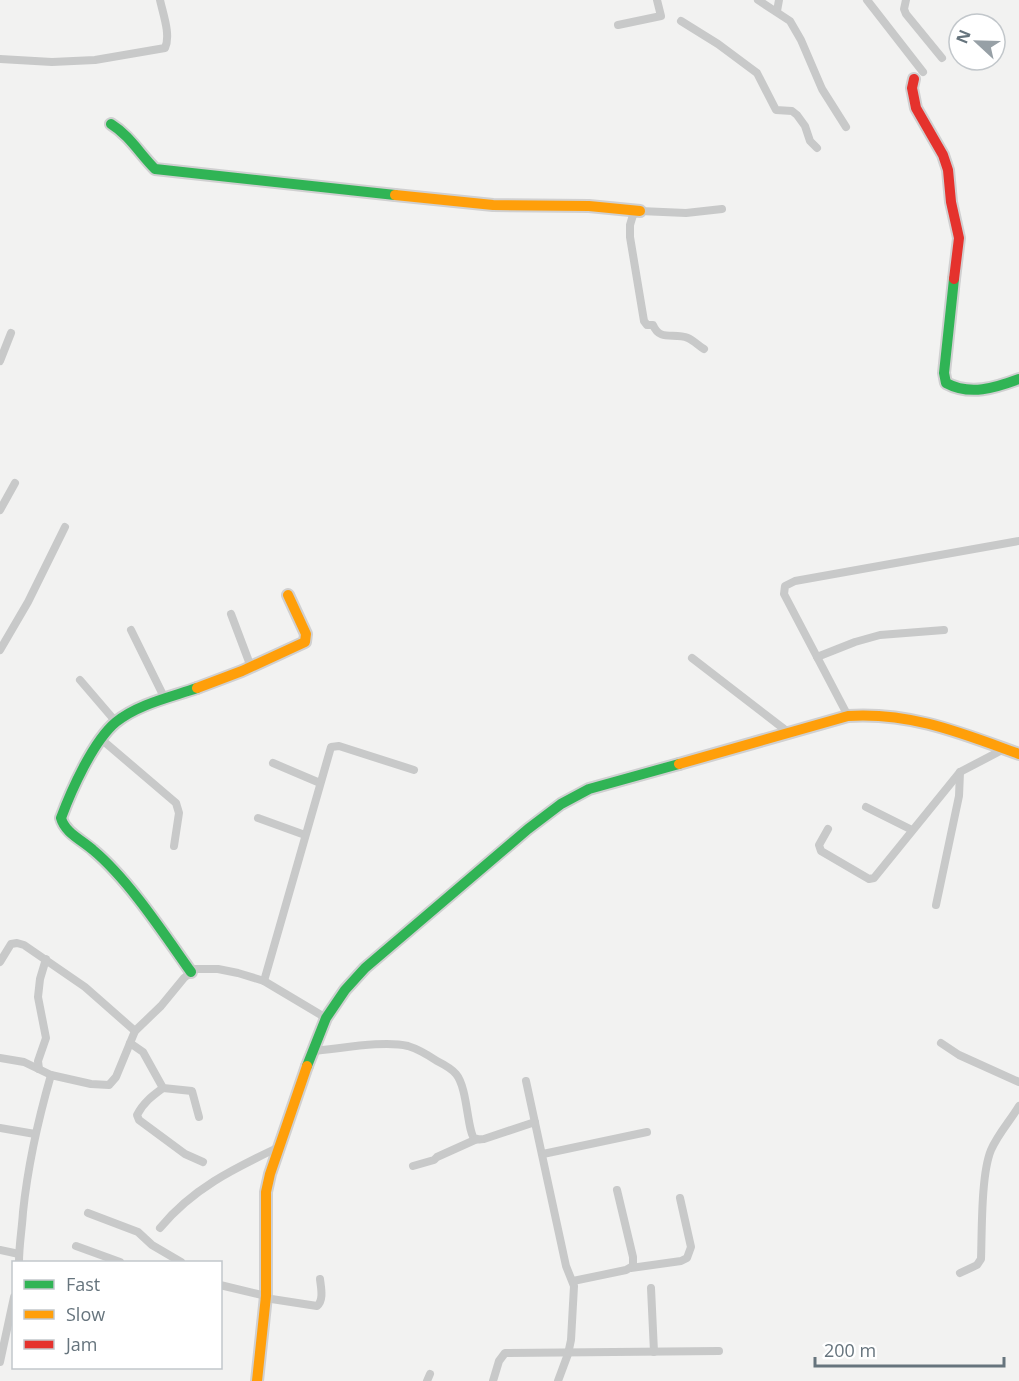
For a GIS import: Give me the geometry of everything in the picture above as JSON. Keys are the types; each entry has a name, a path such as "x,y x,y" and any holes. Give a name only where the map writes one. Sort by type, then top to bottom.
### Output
{"street":[{"path":"0,59 52,62 95,60 165,48 166,28 160,0"},
{"path":"618,26 661,16 657,0"},
{"path":"758,0 790,21 822,89 846,127"},
{"path":"777,11 779,0"},
{"path":"867,0 919,75 910,87 912,95 920,118 943,155 947,166 954,220 959,238 944,373 946,383 951,387 981,390 1003,386 1019,379"},
{"path":"906,0 904,9 906,14 942,58"},
{"path":"681,21 718,44 757,73 776,110 792,111 797,115 805,126 810,141 817,148"},
{"path":"111,124 124,132 155,169 493,205 589,206 699,213 722,209"},
{"path":"640,211 633,215 630,237 644,321 647,325 653,326 656,333 661,336 686,337 704,349"},
{"path":"0,361 11,333"},
{"path":"0,510 15,483"},
{"path":"0,650 28,602 65,527"},
{"path":"848,716 784,594 783,590 787,584 957,551 1019,542"},
{"path":"191,972 136,897 96,853 67,829 61,821 69,797 101,739 116,722 138,709 251,667 306,640 306,634 288,595"},
{"path":"231,614 251,667"},
{"path":"130,630 165,699"},
{"path":"817,657 880,635 944,630"},
{"path":"692,658 788,732"},
{"path":"80,681 116,722"},
{"path":"257,1381 266,1297 266,1192 277,1148 326,1018 345,990 374,960 506,847 575,796 620,779 848,716 877,714 907,717 928,722 1019,754"},
{"path":"101,739 176,803 179,813 174,846"},
{"path":"264,981 330,748 336,746 414,770"},
{"path":"828,829 819,845 819,850 868,879 874,878 960,772 1004,749"},
{"path":"273,763 320,783"},
{"path":"936,905 959,796 960,772"},
{"path":"866,807 912,830"},
{"path":"258,818 305,835"},
{"path":"0,962 8,948 14,943 20,944 46,959 104,1002 135,1031"},
{"path":"39,1069 38,1061 46,1038 38,997 46,959"},
{"path":"0,1058 24,1062 51,1075 109,1084 116,1077 135,1031 191,972 203,968 238,973 264,981 326,1018"},
{"path":"130,1043 143,1052 163,1088"},
{"path":"941,1043 959,1055 1019,1082"},
{"path":"312,1051 388,1045 409,1046 429,1056 456,1074 466,1099 470,1127 474,1138 477,1139"},
{"path":"0,1250 19,1258 25,1182 51,1075"},
{"path":"526,1081 566,1266 573,1281 571,1340 558,1381"},
{"path":"199,1117 192,1091 163,1088 146,1101 137,1117 177,1148 203,1162"},
{"path":"960,1273 977,1264 981,1259 986,1172 990,1151 1019,1106"},
{"path":"413,1166 434,1160 477,1139 484,1139 535,1122"},
{"path":"0,1128 35,1134"},
{"path":"543,1154 647,1132"},
{"path":"160,1228 174,1211 214,1179 277,1148"},
{"path":"617,1190 633,1257 634,1264 631,1268"},
{"path":"573,1281 687,1258 691,1247 680,1198"},
{"path":"88,1213 138,1232 175,1261"},
{"path":"76,1246 115,1261"},
{"path":"222,1286 266,1297 317,1306 321,1298 320,1279"},
{"path":"651,1288 654,1352"},
{"path":"0,1362 12,1306"},
{"path":"493,1381 499,1361 505,1353 719,1351"}],"traffic: fast":[{"path":"111,124 129,139 155,169 395,195"},
{"path":"954,279 944,373 946,383 973,390 992,388 1019,379"},
{"path":"191,972 120,876 89,846 70,832 61,818 91,754 107,730 134,710 197,688"},
{"path":"307,1066 326,1018 345,990 365,968 528,829 561,804 589,789 679,764"}],"traffic: slow":[{"path":"395,195 493,205 589,206 640,211"},
{"path":"197,688 242,671 305,642 306,634 288,595"},
{"path":"679,764 848,716 893,717 914,721 956,732 1019,754"},
{"path":"257,1381 266,1296 266,1192 307,1066"}],"traffic: jam":[{"path":"914,79 912,88 916,108 943,155 948,170 951,202 959,238 954,279"}]}
